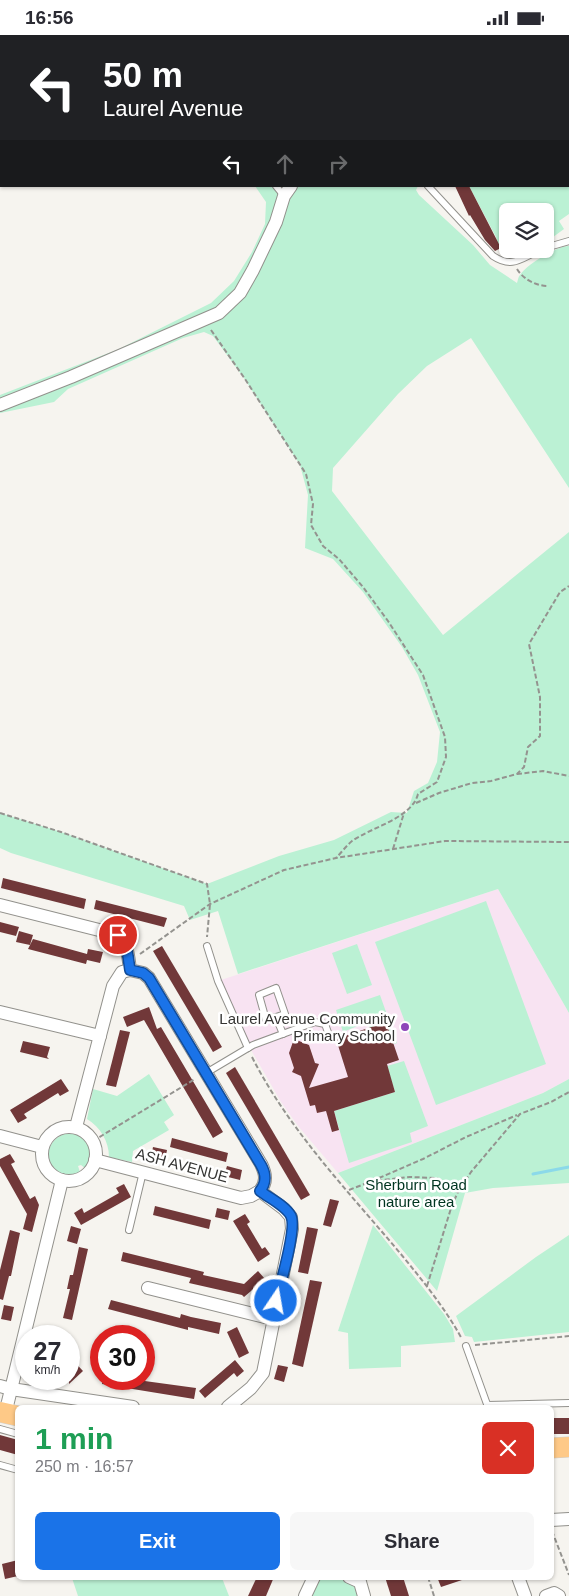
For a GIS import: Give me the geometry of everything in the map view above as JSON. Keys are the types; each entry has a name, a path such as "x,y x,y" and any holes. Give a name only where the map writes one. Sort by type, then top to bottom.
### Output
{"main road":[{"path":"554,1448 569,1447"}],"street":[{"path":"0,405 71,377 219,313 240,293 253,270 276,222 284,189"},
{"path":"0,905 118,935 123,939 132,967 149,978 266,1173 265,1184 260,1191 284,1209 291,1217 292,1229 263,1373 251,1388 230,1405"},
{"path":"76,1127 113,986 122,973 132,967"},
{"path":"0,1012 100,1037"},
{"path":"66,1127 76,1127 85,1132 93,1141 96,1150 95,1159 91,1170 84,1177 74,1181 62,1180 47,1171 43,1163 42,1147 46,1139 55,1131 66,1127"},
{"path":"0,1136 42,1147"},
{"name":"ASH AVENUE","path":"95,1159 241,1198 251,1196 260,1191"},
{"path":"6,1418 5,1388 62,1180"},
{"path":"148,1288 273,1319"},
{"path":"5,1388 120,1405"},
{"path":"554,1519 569,1519"},
{"path":"305,1596 313,1580"},
{"path":"356,1580 360,1582 364,1596"},
{"path":"519,1580 524,1596"},
{"path":"546,1596 554,1593 559,1596"}],"lane":[{"path":"429,187 493,256 501,262 512,263 523,258"},
{"path":"554,245 569,240"},
{"path":"207,945 218,981 248,1048"},
{"path":"276,988 284,1014 276,1017 266,1021 259,995 276,988"},
{"path":"276,1017 282,1034"},
{"path":"206,1073 248,1048 315,1022 325,1024 329,1035"},
{"path":"129,1230 143,1172"},
{"path":"466,1346 488,1405"},
{"path":"515,1405 569,1403"},
{"path":"6,1418 15,1429"},
{"path":"0,1465 15,1469"}],"path":[{"path":"512,263 520,274 535,284 548,286"},
{"path":"207,319 213,336 245,379 306,474 313,504 311,525 323,546 339,559 363,587 388,621 423,675 445,737 446,757 437,782 418,794 416,803"},
{"path":"517,774 524,767 528,747 540,735 540,697 529,644 560,592 569,586"},
{"path":"336,859 352,841 404,813 416,803 439,793 472,783 491,781 517,774 543,771 569,776"},
{"path":"0,813 207,884 210,904 207,945"},
{"path":"393,849 404,813"},
{"path":"132,967 146,951 210,904 284,870 336,859 445,841 569,842"},
{"path":"248,1048 291,1122 427,1286 449,1315 466,1346 569,1336"},
{"path":"93,1141 206,1073"},
{"path":"347,1190 430,1156 466,1137 551,1102 569,1092"},
{"path":"427,1286 452,1205 458,1192 471,1172 520,1114"},
{"path":"372,1181 410,1177 437,1179 458,1192"},
{"path":"554,1537 569,1575"},
{"path":"429,1580 434,1596"}],"shaded area":[{"name":"Laurel Avenue Community Primary School","path":"498,889 569,1013 569,1079 543,1093 338,1173 298,1126 281,1102 246,1041 221,980"}],"green space":[{"path":"256,187 418,187 416,190 419,195 473,245 490,265 517,283 523,271 535,261 540,258 554,258 554,250 569,246 569,488 471,338 427,366 398,394 333,468 332,491 443,635 569,532 569,1013 498,889 238,974 218,911 190,920 184,906 0,848 0,813 61,832 207,884 279,856 334,840 391,812 407,813 414,791 428,783 437,762 440,732 418,675 402,647 363,592 333,559 305,548 308,495 300,465 244,378 213,336 204,332 183,338 68,389 54,402 0,413 0,395 119,349 211,303 234,281 252,252 265,224 266,202"},
{"path":"470,187 569,187 569,214 559,221 564,229 554,236 554,203 499,203 499,243 497,244 496,237"},
{"path":"486,901 546,1064 436,1105 375,942"},
{"path":"357,944 372,985 347,994 332,953"},
{"path":"380,995 397,1043 394,1044 386,1022 370,1028 367,1022 343,1032 336,1010"},
{"path":"404,1061 428,1126 410,1133 412,1142 349,1163 334,1111 395,1092 387,1066"},
{"path":"149,1074 174,1115 164,1122 169,1130 133,1151 132,1162 109,1157 109,1151 103,1135 87,1119 93,1089 117,1096"},
{"name":"Sherburn Road nature area","path":"569,1079 569,1183 493,1188 465,1193 437,1291 338,1173 543,1093"},
{"path":"68,1133 84,1139 89,1145 92,1154 86,1169 81,1165 78,1166 80,1172 70,1175 61,1173 54,1168 50,1161 49,1153 51,1145 57,1138"},
{"path":"373,1225 444,1314 453,1329 455,1342 401,1346 401,1367 349,1369 348,1333 338,1331"},
{"path":"569,1235 569,1332 474,1342 472,1337 465,1336 456,1316"},
{"path":"73,1580 223,1580 229,1596 78,1596"},
{"path":"317,1580 344,1580 355,1585 359,1596 309,1596"}],"building":[{"path":"455,187 470,187 499,244 499,249 495,251 485,240"},
{"path":"3,878 86,899 84,909 1,888"},
{"path":"96,900 167,918 164,927 94,909"},
{"path":"0,922 19,927 16,936 0,932"},
{"path":"19,931 33,935 30,945 16,942"},
{"path":"33,939 87,954 88,949 103,952 100,963 87,960 86,964 28,949"},
{"path":"162,946 222,1047 213,1052 153,951"},
{"path":"149,1007 157,1029 161,1027 223,1132 213,1138 144,1020 127,1027 123,1017"},
{"path":"386,1022 399,1060 387,1064 395,1092 334,1111 339,1130 332,1132 326,1111 317,1113 315,1105 310,1106 301,1076 292,1072 294,1068 289,1053 294,1039 309,1045 315,1063 319,1064 309,1088 348,1077 336,1039"},
{"path":"120,1030 130,1032 116,1087 106,1085"},
{"path":"23,1041 50,1047 47,1057 49,1059 20,1052"},
{"path":"235,1067 310,1195 301,1200 226,1073"},
{"path":"61,1079 69,1091 60,1096 58,1093 24,1114 27,1118 18,1123 10,1110"},
{"path":"172,1138 228,1153 226,1162 170,1147"},
{"path":"153,1147 167,1150 165,1160 151,1157"},
{"path":"10,1154 15,1162 11,1164 30,1199 35,1196 39,1205 32,1232 23,1229 27,1214 0,1166 0,1159"},
{"path":"227,1166 242,1170 240,1180 224,1176"},
{"path":"124,1184 131,1197 81,1225 74,1213 82,1208 84,1213 119,1193 116,1188"},
{"path":"330,1199 339,1201 331,1227 323,1225"},
{"path":"155,1206 211,1220 209,1229 153,1215"},
{"path":"217,1208 230,1211 228,1220 215,1217"},
{"path":"245,1214 250,1222 247,1224 262,1249 265,1247 270,1254 258,1262 233,1221"},
{"path":"71,1226 81,1229 77,1244 67,1241"},
{"path":"307,1227 318,1229 308,1274 298,1272"},
{"path":"10,1230 20,1233 11,1276 9,1276 3,1300 0,1299 0,1270"},
{"path":"79,1247 88,1249 72,1320 63,1318 70,1289 67,1289 70,1275 73,1275"},
{"path":"123,1252 204,1272 203,1275 244,1284 258,1271 265,1279 244,1297 189,1283 191,1278 121,1261"},
{"path":"310,1280 322,1282 303,1367 292,1364"},
{"path":"111,1300 180,1318 181,1314 221,1323 219,1334 188,1327 188,1330 108,1309"},
{"path":"4,1305 14,1307 11,1321 1,1319"},
{"path":"237,1327 249,1353 239,1358 227,1332"},
{"path":"235,1360 244,1371 237,1377 234,1373 205,1398 199,1391"},
{"path":"278,1365 288,1367 284,1382 274,1379"},
{"path":"155,1382 196,1388 194,1399 139,1390 155,1390"},
{"path":"554,1418 569,1418 569,1434 554,1434"},
{"path":"0,1435 15,1439 15,1454 0,1450"},
{"path":"15,1561 15,1577 5,1579 2,1564"},
{"path":"256,1580 273,1580 266,1596 248,1596"},
{"path":"386,1580 404,1580 409,1596 391,1596"},
{"path":"438,1580 462,1580 441,1587"}],"waterway":[{"path":"533,1174 569,1167"}],"place":[{"name":"Laurel Avenue Community Primary School","path":"405,1027"}],"route":[{"path":"118,935 123,939 126,947 130,970 143,973 149,978 266,1173 265,1184 260,1191 284,1209 291,1217 292,1229 276,1301"}]}
